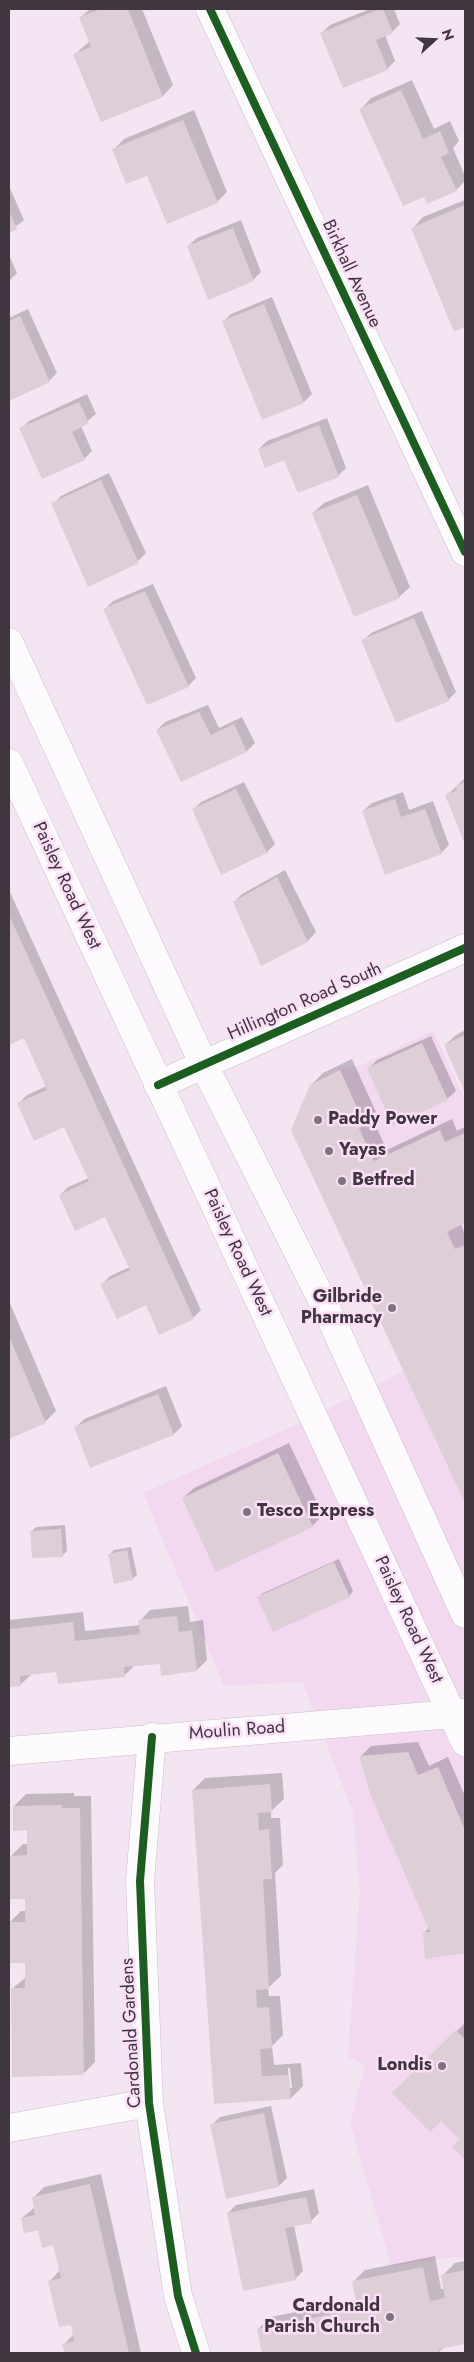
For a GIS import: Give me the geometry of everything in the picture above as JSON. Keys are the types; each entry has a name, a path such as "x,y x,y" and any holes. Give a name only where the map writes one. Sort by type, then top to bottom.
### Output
{"street":[{"name":"Birkhall Avenue","path":"210,9 465,552"},
{"path":"9,642 203,1064 327,1310 465,1614"},
{"name":"Paisley Road West","path":"9,763 158,1085 459,1714 465,1742"},
{"name":"Hillington Road South","path":"158,1085 465,948"},
{"name":"Moulin Road","path":"9,1751 152,1737 459,1714"},
{"name":"Cardonald Gardens","path":"152,1737 140,1881 149,2104 178,2296 196,2353"},
{"path":"9,2128 149,2104"}],"shaded area":[{"path":"433,1030 465,1099 465,2256 391,2266 350,2123 365,2065 348,2057 360,1892 353,1812 302,1682 224,1686 143,1493 289,1428 404,1371 291,1130 310,1085 340,1070 362,1065"}],"building":[{"path":"101,9 128,9 163,97 101,122 73,54 91,47 79,17"},
{"path":"383,9 393,33 376,40 388,70 343,88 320,33"},
{"path":"401,90 423,139 440,131 449,153 441,157 457,191 427,204 424,197 403,206 359,109"},
{"path":"183,120 218,203 167,224 147,176 126,184 112,149"},
{"path":"465,205 465,327 454,332 411,228"},
{"path":"9,211 17,229 9,233"},
{"path":"233,228 254,281 208,300 187,246"},
{"path":"264,304 304,403 262,420 222,321"},
{"path":"20,316 50,382 9,401 9,321"},
{"path":"79,402 89,423 72,432 85,460 42,479 19,428"},
{"path":"319,425 339,477 298,493 284,460 265,468 258,449"},
{"path":"101,480 139,563 88,587 51,503"},
{"path":"357,495 400,598 354,617 312,513"},
{"path":"145,591 189,687 147,705 103,609"},
{"path":"414,618 449,701 396,723 361,640"},
{"path":"199,712 211,735 234,724 247,752 181,782 156,730"},
{"path":"465,782 464,842 445,795 457,790 455,786"},
{"path":"236,789 267,853 221,875 192,809"},
{"path":"395,799 401,817 425,809 442,854 385,875 362,811"},
{"path":"277,877 308,942 261,966 233,902"},
{"path":"9,915 194,1319 159,1335 146,1305 117,1319 100,1284 130,1270 105,1217 75,1231 59,1195 89,1181 64,1127 34,1141 17,1103 47,1090 24,1038 9,1045"},
{"path":"465,1035 465,1093 444,1045"},
{"path":"422,1043 448,1100 393,1126 367,1068"},
{"path":"340,1070 365,1125 359,1128 374,1161 440,1130 445,1142 465,1133 465,1223 447,1232 455,1249 465,1245 465,1503 291,1130 310,1085"},
{"path":"9,1336 46,1423 9,1439"},
{"path":"158,1394 174,1435 90,1468 74,1427"},
{"name":"Tesco Express","path":"278,1453 313,1527 216,1572 182,1498"},
{"path":"61,1529 63,1557 32,1558 30,1531"},
{"path":"127,1550 133,1580 114,1584 108,1554"},
{"path":"334,1562 350,1597 273,1632 257,1597"},
{"path":"177,1616 179,1632 192,1630 197,1671 161,1676 160,1664 124,1667 125,1677 58,1684 56,1672 20,1676 21,1686 9,1687 9,1629 73,1622 75,1641 140,1634 138,1620"},
{"path":"408,1752 418,1775 438,1767 465,1830 465,1953 425,1959 423,1932 430,1932 371,1796 359,1756"},
{"path":"270,1784 272,1812 258,1813 259,1830 269,1829 272,1879 263,1879 269,1989 256,1990 257,2008 269,2007 272,2048 260,2049 262,2076 289,2075 291,2099 214,2104 192,1790"},
{"path":"62,1805 62,1808 80,1808 84,2075 12,2077 11,1988 25,1988 25,1963 9,1963 9,1922 25,1922 25,1899 10,1899 10,1856 27,1855 27,1830 13,1831 13,1806"},
{"name":"Londis","path":"456,2030 465,2039 465,2160 452,2147 459,2139 441,2121 430,2132 392,2093"},
{"path":"264,2113 279,2187 226,2199 210,2124"},
{"path":"90,2184 129,2353 65,2353 62,2344 74,2341 71,2325 59,2327 48,2281 61,2278 53,2245 42,2248 38,2230 24,2233 21,2218 35,2215 32,2197"},
{"path":"306,2197 312,2223 285,2228 296,2280 243,2291 227,2213"},
{"name":"Cardonald Parish Church","path":"423,2267 430,2301 445,2298 441,2275 465,2270 465,2344 439,2349 439,2353 262,2353 257,2329 372,2306 371,2298 356,2301 352,2281"}],"cycle path":[{"path":"210,9 465,552"},
{"path":"158,1085 465,948"},
{"path":"152,1737 140,1881 149,2103 178,2296 196,2353"}],"place":[{"name":"Paddy Power","path":"318,1120"},
{"name":"Yayas","path":"329,1151"},
{"name":"Betfred","path":"342,1181"},
{"name":"Gilbride Pharmacy","path":"392,1308"},
{"name":"Tesco Express","path":"247,1512"},
{"name":"Londis","path":"442,2066"},
{"name":"Cardonald Parish Church","path":"390,2317"}]}
